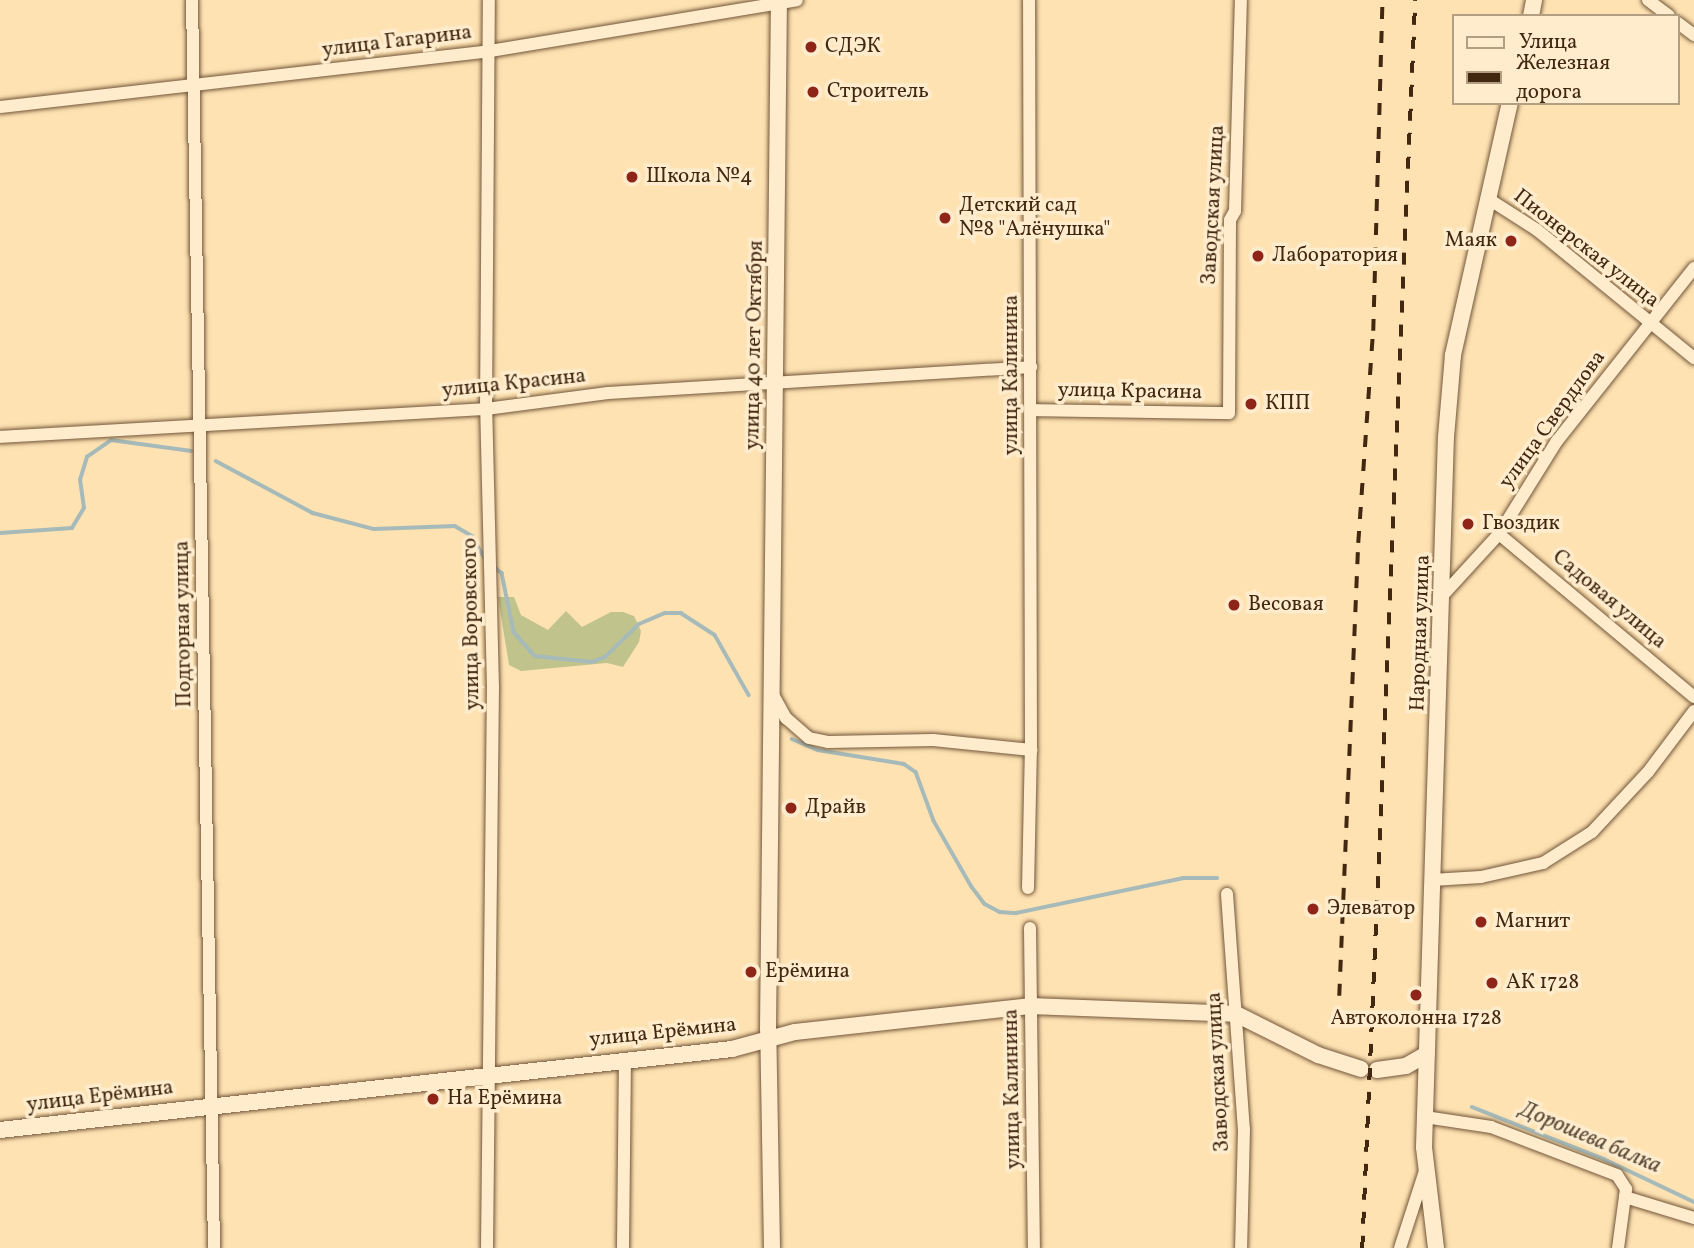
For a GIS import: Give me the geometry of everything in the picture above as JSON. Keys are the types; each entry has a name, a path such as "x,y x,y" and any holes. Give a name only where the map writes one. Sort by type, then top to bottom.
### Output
{"street":[{"name":"Подгорная улица","path":"192,0 201,424 209,1105 214,1248"},
{"name":"улица Воровского","path":"487,1248 493,688 486,409 489,0"},
{"name":"улица Гагарина","path":"0,107 489,51 797,0"},
{"name":"улица Калинина","path":"1028,888 1031,750 1029,0"},
{"name":"Заводская улица","path":"1229,412 1230,220 1235,211 1241,0"},
{"path":"1648,0 1666,14"},
{"name":"улица 40 лет Октября","path":"772,1248 768,1039 779,1"},
{"name":"Народная улица","path":"1436,1248 1425,1171 1425,1117 1444,594 1446,437 1453,355 1510,105"},
{"name":"Пионерская улица","path":"1487,198 1536,230 1694,358"},
{"name":"улица Свердлова","path":"1444,594 1499,534 1532,475 1694,268"},
{"name":"улица Красина","path":"0,437 486,409 608,393 775,385 1031,367"},
{"name":"улица Красина","path":"1031,411 1229,412"},
{"name":"Садовая улица","path":"1499,534 1694,697"},
{"path":"771,690 786,718 809,738 933,740 1031,750"},
{"path":"1432,880 1481,877 1544,863 1592,832 1648,772 1694,711"},
{"name":"Заводская улица","path":"1227,894 1244,1129 1241,1248"},
{"name":"улица Калинина","path":"1030,928 1034,1248"},
{"name":"улица Ерёмина","path":"0,1130 489,1073 732,1049 795,1032 1030,1006 1236,1014 1318,1055 1369,1070 1406,1066 1427,1054"},
{"path":"624,1248 625,1059"},
{"path":"1425,1117 1491,1127 1562,1151 1617,1175 1625,1197 1618,1248"},
{"name":"Народная улица","path":"1400,1248 1425,1171"},
{"path":"1625,1197 1694,1219"}],"green space":[{"path":"498,597 514,597 521,615 548,630 566,611 582,627 611,612 623,612 634,616 641,631 639,642 623,667 607,663 521,671 509,665"}],"waterway":[{"name":"Дорошева балка","path":"0,533 72,528 84,508 80,480 87,457 111,440 191,451"},
{"name":"Дорошева балка","path":"216,461 313,513 374,529 455,526 472,536 486,560"},
{"name":"Дорошева балка","path":"494,567 502,573 514,632 535,656 592,662 605,657 639,624 665,613 681,613 715,635 749,695"},
{"name":"Дорошева балка","path":"792,739 818,750 904,764 916,772 934,821 972,887 985,904 1000,912 1016,913 1183,878 1217,878"},
{"name":"Дорошева балка","path":"1472,1107 1604,1159 1694,1202"}],"railway":[{"path":"1339,996 1358,543 1373,331 1382,0"},
{"path":"1362,1248 1415,0"}],"place":[{"name":"СДЭК","path":"811,47"},
{"name":"Строитель","path":"813,92"},
{"name":"Школа №4","path":"632,177"},
{"name":"Детский сад №8 \"Алёнушка\"","path":"945,218"},
{"name":"Маяк","path":"1511,241"},
{"name":"Лаборатория","path":"1258,256"},
{"name":"КПП","path":"1251,404"},
{"name":"Гвоздик","path":"1468,524"},
{"name":"Весовая","path":"1234,605"},
{"name":"Драйв","path":"791,808"},
{"name":"Элеватор","path":"1313,909"},
{"name":"Магнит","path":"1481,922"},
{"name":"Ерёмина","path":"751,972"},
{"name":"АК 1728","path":"1492,983"},
{"name":"Автоколонна 1728","path":"1416,995"},
{"name":"На Ерёмина","path":"433,1099"}]}
